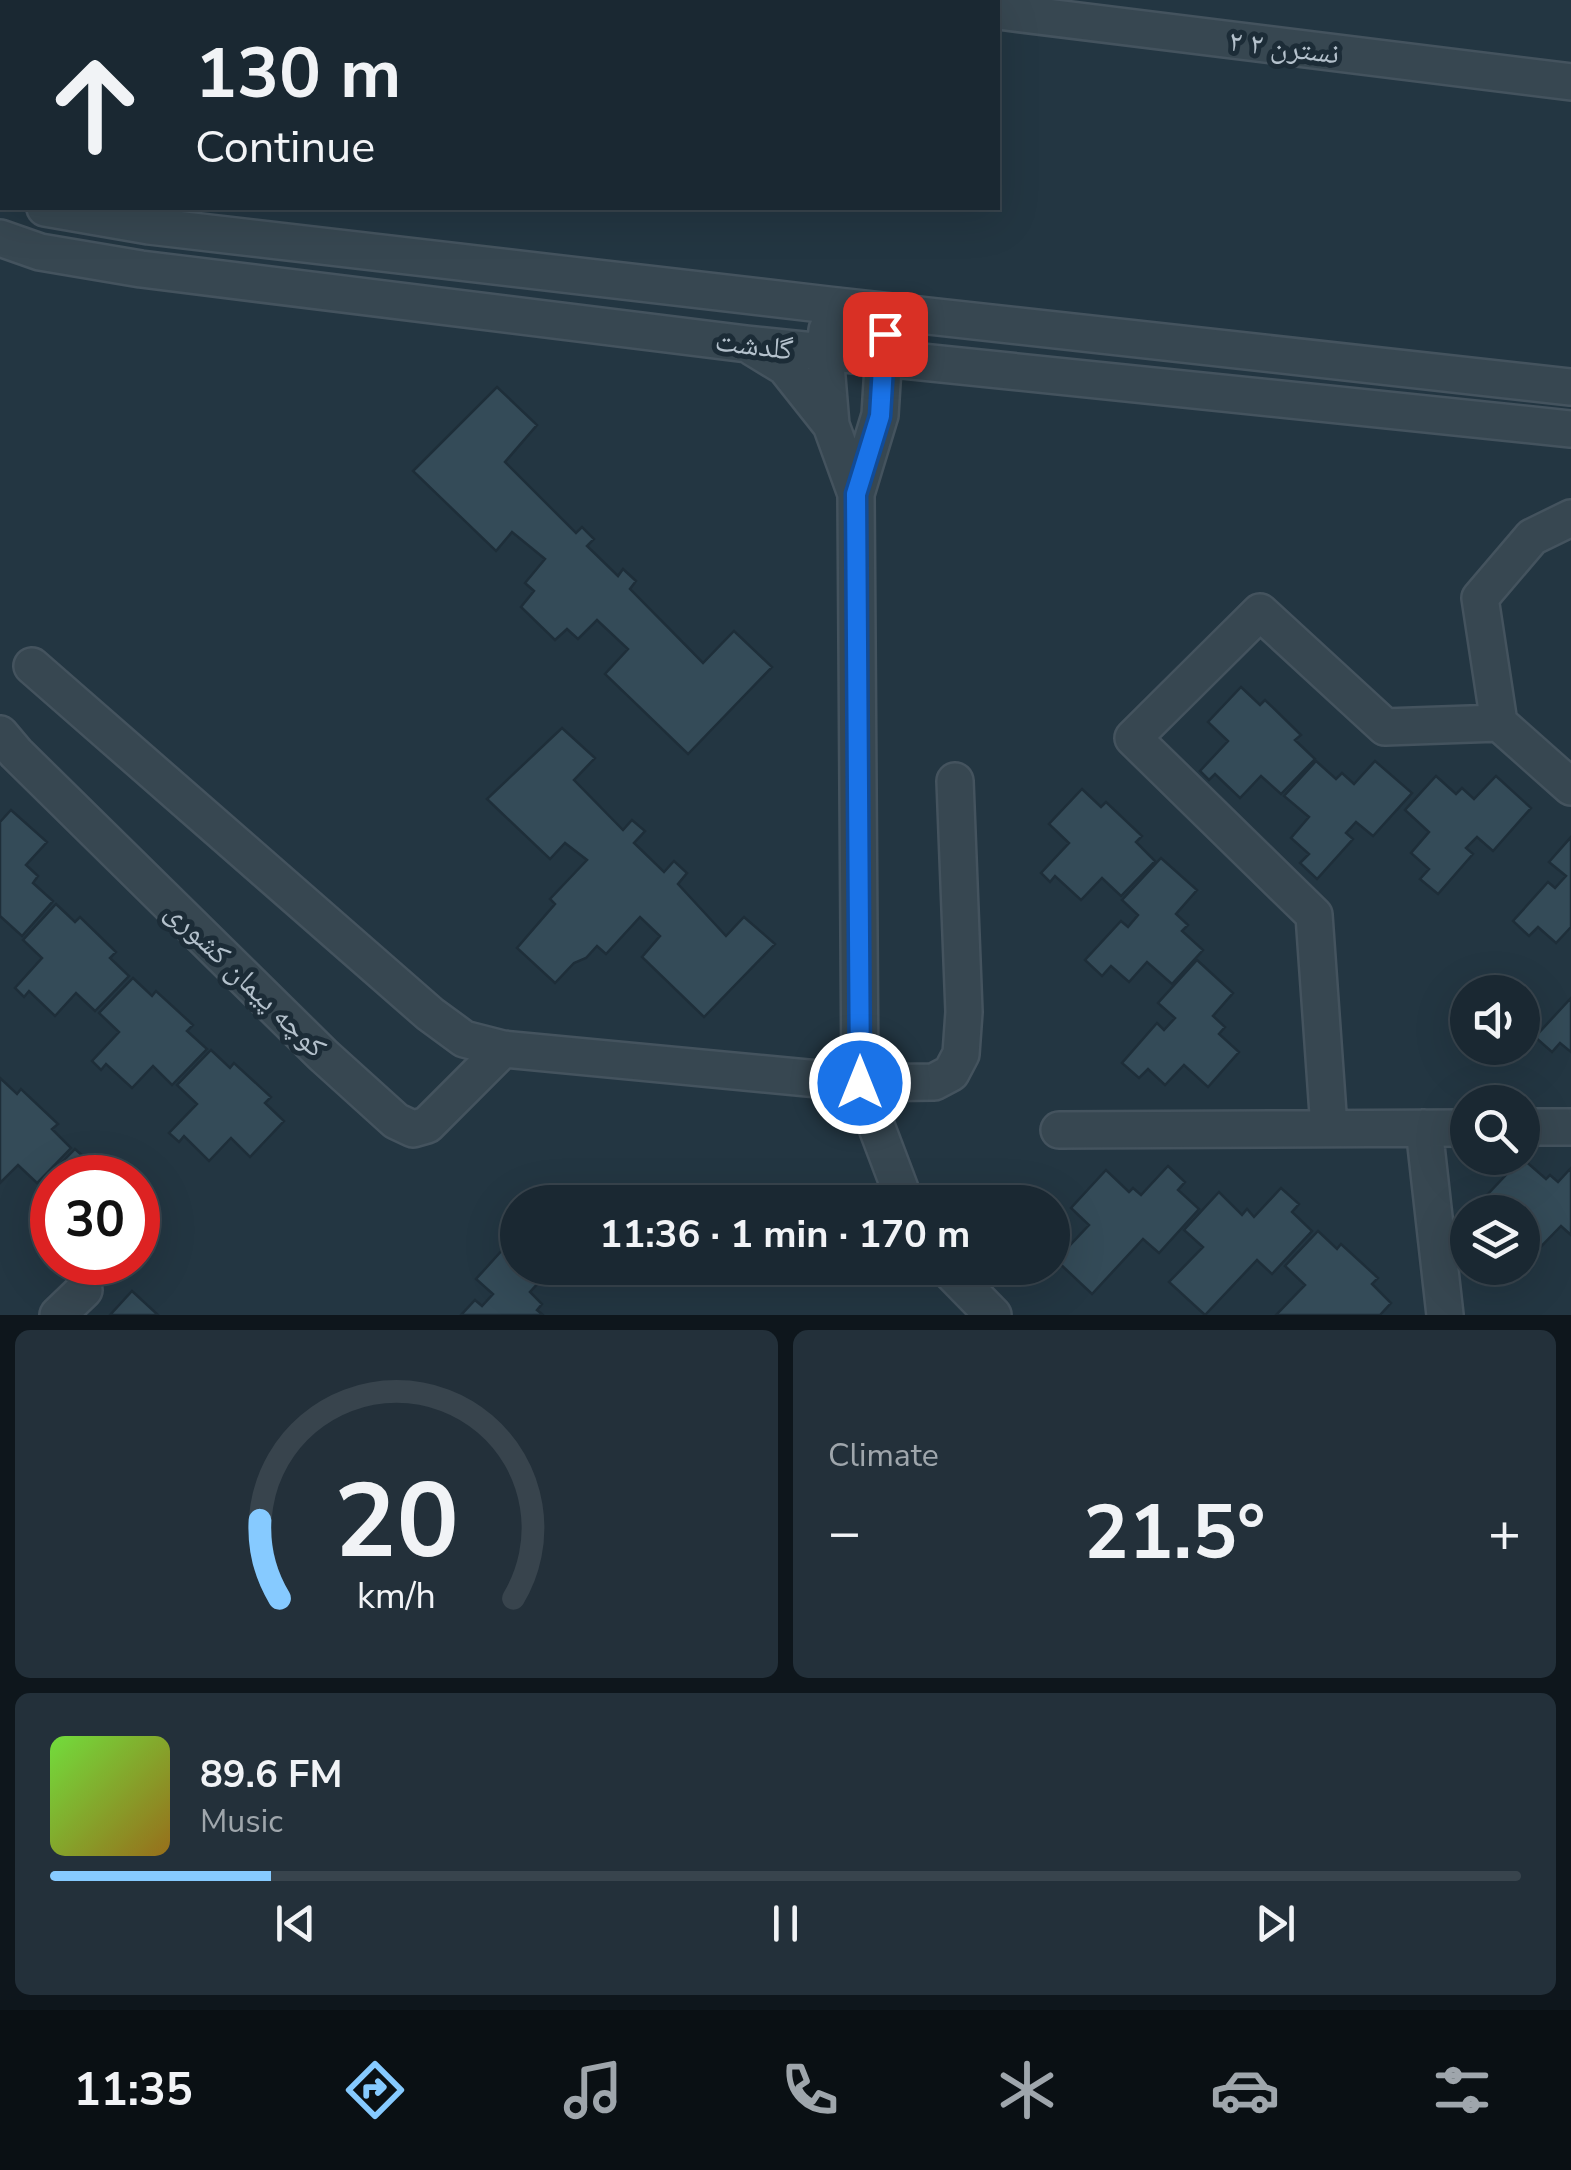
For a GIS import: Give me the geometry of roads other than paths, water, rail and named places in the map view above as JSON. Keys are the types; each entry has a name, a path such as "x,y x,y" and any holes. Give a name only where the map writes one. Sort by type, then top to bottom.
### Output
{"street":[{"name":"۲ نسترن ۲","path":"1000,12 1571,82"},
{"name":"گلدشت","path":"57,210 149,226 1571,387"},
{"path":"142,270 149,226"},
{"name":"گلدشت","path":"0,238 40,252 142,270 747,344 1571,430"},
{"path":"829,305 825,353 831,425 856,494"},
{"path":"887,311 880,416 856,494 860,1083 899,1185"},
{"path":"747,344 785,367 831,425"},
{"path":"880,416 896,394 925,380 942,364"},
{"path":"1571,518 1532,537 1480,598 1499,723 1571,787"},
{"path":"1329,1128 1314,916 1132,738 1260,612 1385,727 1499,723"},
{"path":"32,666 430,1014 464,1038 504,1049 860,1083 934,1082 952,1074 961,1054 964,1012 955,782"},
{"name":"کوچه پیمان کشوری","path":"0,734 323,1055 396,1122 413,1129 426,1125 504,1049"},
{"path":"1540,1128 1571,1127"},
{"path":"1424,1128 1445,1315"},
{"path":"1059,1130 1450,1128"},
{"path":"964,1285 993,1315"},
{"path":"58,1315 84,1290"}]}
